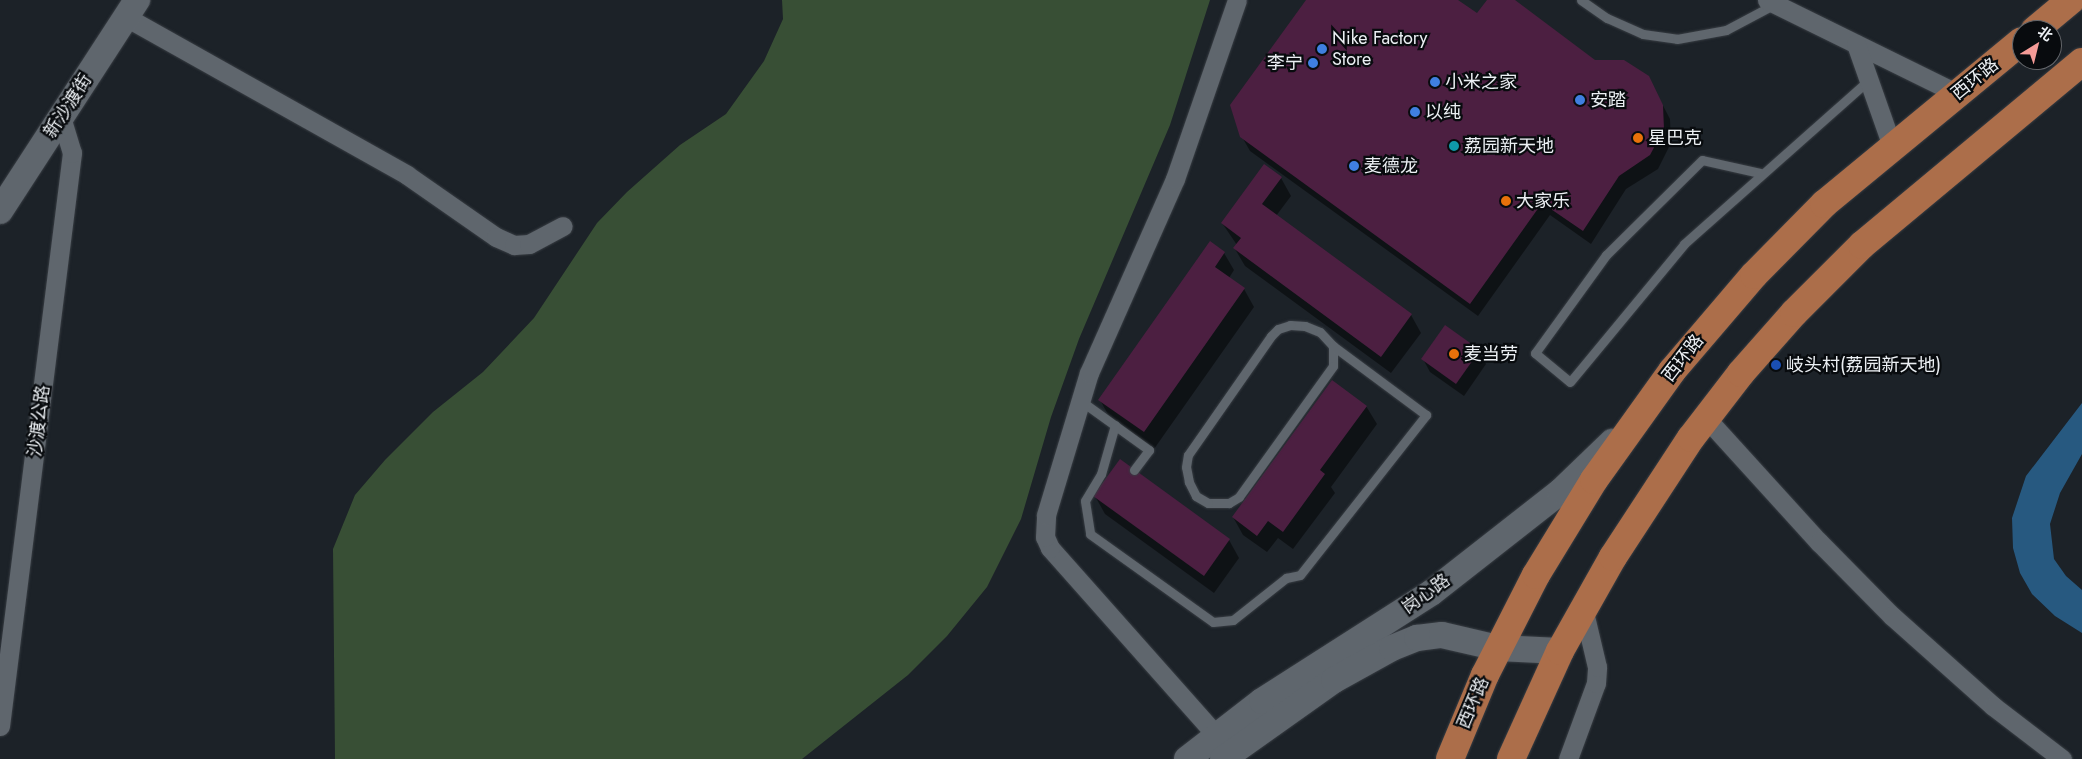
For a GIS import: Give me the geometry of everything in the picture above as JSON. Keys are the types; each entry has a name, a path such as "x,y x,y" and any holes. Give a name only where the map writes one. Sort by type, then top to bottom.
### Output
{"main road":[{"path":"2047,20 2071,0"},
{"name":"西环路","path":"1450,759 1498,648 1564,527 1646,405 1698,338 1754,275 1824,204 1892,146 2012,49"},
{"path":"1511,759 1560,651 1583,608 1637,519 1706,418 1794,313 1862,245 2082,62"}],"street":[{"path":"1220,747 1050,548 1045,537 1046,515 1080,400 1111,317 1175,178 1237,0"},
{"path":"1774,1 1958,94"},
{"path":"124,3 407,175 496,237 514,245 529,244 563,226"},
{"name":"新沙渡街","path":"0,211 60,118 124,3"},
{"name":"新沙渡街","path":"0,184 124,3"},
{"path":"1856,44 1892,146"},
{"name":"沙渡公路","path":"0,726 72,153 60,118"},
{"name":"岗心路","path":"1220,747 1262,701 1431,593 1561,490 1646,405"},
{"path":"1706,418 1819,542 1892,616 1993,706 2062,759"},
{"path":"1568,759 1596,683 1598,667 1583,608"},
{"name":"岗心路","path":"1187,759 1220,747 1334,680 1392,648 1417,638 1442,634 1498,648 1560,651"}],"lane":[{"path":"1581,0 1606,18 1643,34 1677,39 1726,30 1774,1"},
{"path":"1760,173 1702,160 1606,255 1535,353 1570,382 1684,244 1760,173 1869,79"},
{"path":"1115,425 1101,474 1084,501 1090,534 1213,622 1233,620 1286,578 1300,575 1426,415 1333,346 1320,332 1305,326 1290,325 1278,329 1271,336 1188,455 1186,467 1196,496 1208,504 1220,504 1239,496 1333,366 1333,346"},
{"path":"1080,400 1149,450 1134,470"}],"green space":[{"path":"782,0 1210,0 1170,125 1079,339 1051,417 1021,519 987,587 947,636 908,675 802,759 335,759 333,549 355,495 385,460 433,412 483,372 534,318 597,223 627,192 680,145 726,114 764,61 783,19"}],"water":[{"path":"2082,403 2082,454 2060,493 2050,524 2054,559 2066,576 2082,590 2082,633 2055,616 2032,594 2020,573 2013,548 2012,518 2026,476"}],"building":[{"name":"荔园新天地","path":"1306,0 1458,0 1477,13 1487,0 1515,0 1595,60 1624,60 1649,76 1663,105 1664,129 1650,155 1619,176 1583,231 1542,203 1470,304 1240,137 1230,105"},
{"path":"1264,164 1282,177 1262,204 1412,314 1381,357 1233,248 1241,238 1221,223"},
{"path":"1210,241 1225,252 1215,267 1245,288 1144,432 1098,400"},
{"path":"1445,325 1480,350 1456,384 1421,359"},
{"path":"1332,380 1367,406 1320,470 1325,474 1283,532 1268,521 1257,536 1232,517"},
{"path":"1120,459 1230,539 1204,576 1093,496"}],"place":[{"name":"Nike Factory Store","path":"1322,49"},
{"name":"李宁","path":"1313,63"},
{"name":"小米之家","path":"1435,82"},
{"name":"安踏","path":"1580,100"},
{"name":"以纯","path":"1415,112"},
{"name":"星巴克","path":"1638,138"},
{"name":"荔园新天地","path":"1454,146"},
{"name":"麦德龙","path":"1354,166"},
{"name":"大家乐","path":"1506,201"},
{"name":"麦当劳","path":"1454,354"},
{"name":"岐头村(荔园新天地)","path":"1776,365"}]}
